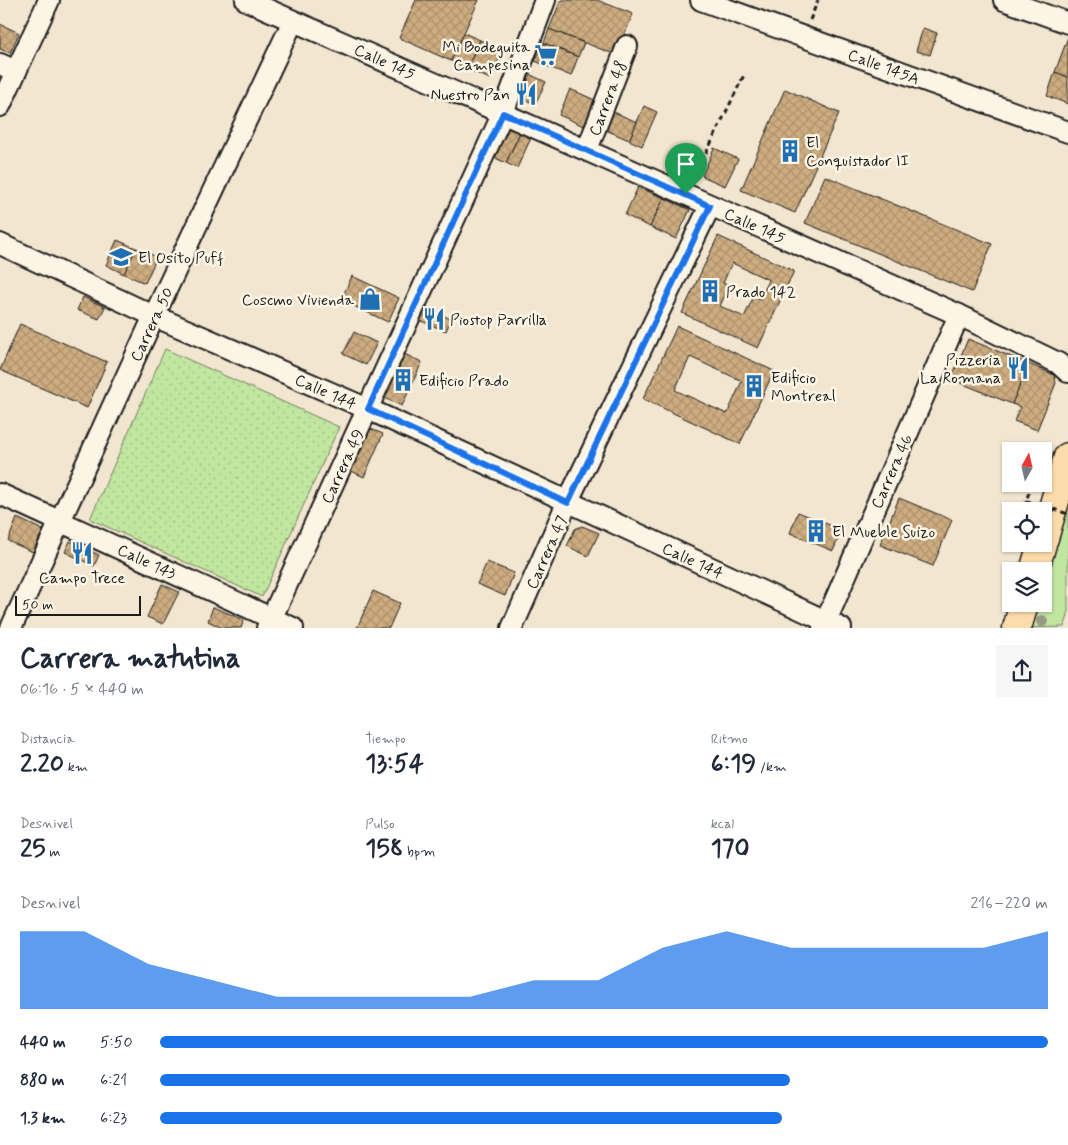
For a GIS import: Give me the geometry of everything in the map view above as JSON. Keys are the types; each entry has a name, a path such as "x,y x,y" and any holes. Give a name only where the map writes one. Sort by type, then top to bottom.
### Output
{"highway":[{"path":"1052,511 1068,457"},
{"path":"1017,628 1022,612"}],"street":[{"path":"0,106 8,67 49,0"},
{"name":"Calle 145","path":"246,0 959,315 1065,365"},
{"name":"Carrera 49","path":"270,623 503,113 545,0"},
{"name":"Calle 145A","path":"701,0 1068,132"},
{"path":"1004,0 1037,6 1068,23"},
{"name":"Carrera 50","path":"11,628 154,316 293,21"},
{"name":"Carrera 48","path":"587,150 628,46"},
{"name":"Carrera 47","path":"512,628 568,503 710,206"},
{"name":"Calle 144","path":"0,244 154,316 368,409 830,625"},
{"name":"Carrera 46","path":"830,625 959,315"},
{"name":"Calle 143","path":"0,494 270,623 293,628"}],"path":[{"path":"686,194 744,75"},
{"path":"1029,492 1026,501 1029,502"},
{"path":"1052,509 1068,514"}],"green space":[{"path":"165,349 339,427 262,597 90,519"},
{"path":"1068,488 1068,616 1064,627 1024,628 1029,612 1052,612 1052,562 1047,562 1049,552 1052,552 1052,543"}],"building":[{"path":"416,0 479,0 451,61 399,38"},
{"path":"561,0 597,0 633,14 616,55 549,29"},
{"path":"0,24 19,33 10,53 0,49"},
{"path":"923,28 937,33 930,55 916,51"},
{"path":"549,29 584,43 578,57 544,43"},
{"path":"464,33 480,40 467,69 451,61"},
{"path":"1068,37 1068,77 1055,72"},
{"path":"480,40 503,50 490,79 467,69"},
{"path":"544,43 578,57 571,76 535,61"},
{"path":"1055,72 1068,77 1068,104 1047,96"},
{"path":"529,74 546,82 535,104 519,97"},
{"path":"570,89 597,101 586,127 559,115"},
{"name":"El Conquistador II","path":"785,89 839,113 795,213 741,190"},
{"path":"644,106 657,112 642,146 629,140"},
{"path":"609,110 637,122 629,140 601,128"},
{"path":"503,125 520,133 506,163 489,155"},
{"path":"520,133 531,138 517,168 506,163"},
{"path":"714,148 738,159 725,186 702,176"},
{"path":"825,176 992,244 972,292 805,223"},
{"path":"638,187 664,198 650,227 625,215"},
{"path":"664,198 690,210 676,239 650,227"},
{"name":"Prado 142","path":"718,236 794,271 758,348 682,313","holes":["732,263 769,280 760,299 754,296 744,317 720,306 729,286 723,283"]},
{"name":"El Osito Puff","path":"117,240 136,248 124,274 106,265"},
{"path":"136,248 157,257 145,283 124,274"},
{"name":"Coscmo Vivienda","path":"352,276 399,298 388,322 341,300"},
{"path":"83,297 105,307 99,319 77,310"},
{"name":"Piostop Parrilla","path":"421,306 451,319 446,331 416,319"},
{"path":"20,324 107,362 87,408 0,370"},
{"name":"Edificio Montreal","path":"677,326 774,371 740,444 643,399","holes":["690,357 742,381 727,414 675,390"]},
{"path":"354,332 377,343 366,365 343,354"},
{"path":"968,339 1029,364 1012,404 951,379"},
{"name":"Edificio Prado","path":"404,354 422,362 402,406 384,398"},
{"path":"1029,364 1054,375 1056,383 1037,430 1014,421 1020,407 1012,404"},
{"path":"366,427 383,434 364,477 347,469"},
{"path":"899,498 952,520 933,566 880,545"},
{"name":"El Mueble Suizo","path":"798,512 842,530 833,551 790,533"},
{"path":"17,518 43,530 33,552 8,541"},
{"path":"582,526 599,533 588,556 567,546 575,529"},
{"name":"Campo Trece","path":"70,541 99,555 94,566 65,552"},
{"path":"487,562 514,573 505,596 477,584"},
{"path":"162,584 179,592 163,624 147,617"},
{"path":"373,591 400,603 389,628 357,628"},
{"path":"213,607 244,620 241,628 222,628 208,621"}],"place":[{"name":"Mi Bodeguita Campesina","path":"546,55"},
{"name":"Nuestro Pan","path":"526,94"},
{"name":"El Conquistador II","path":"790,151"},
{"name":"El Osito Puff","path":"121,257"},
{"name":"Prado 142","path":"710,291"},
{"name":"Coscmo Vivienda","path":"370,299"},
{"name":"Piostop Parrilla","path":"434,319"},
{"name":"Pizzeria La Romana","path":"1018,368"},
{"name":"Edificio Prado","path":"403,380"},
{"name":"Edificio Montreal","path":"754,386"},
{"name":"El Mueble Suizo","path":"816,531"},
{"name":"Campo Trece","path":"82,553"}],"route":[{"path":"503,113 686,194 710,206 568,503 368,409 503,113"}]}
